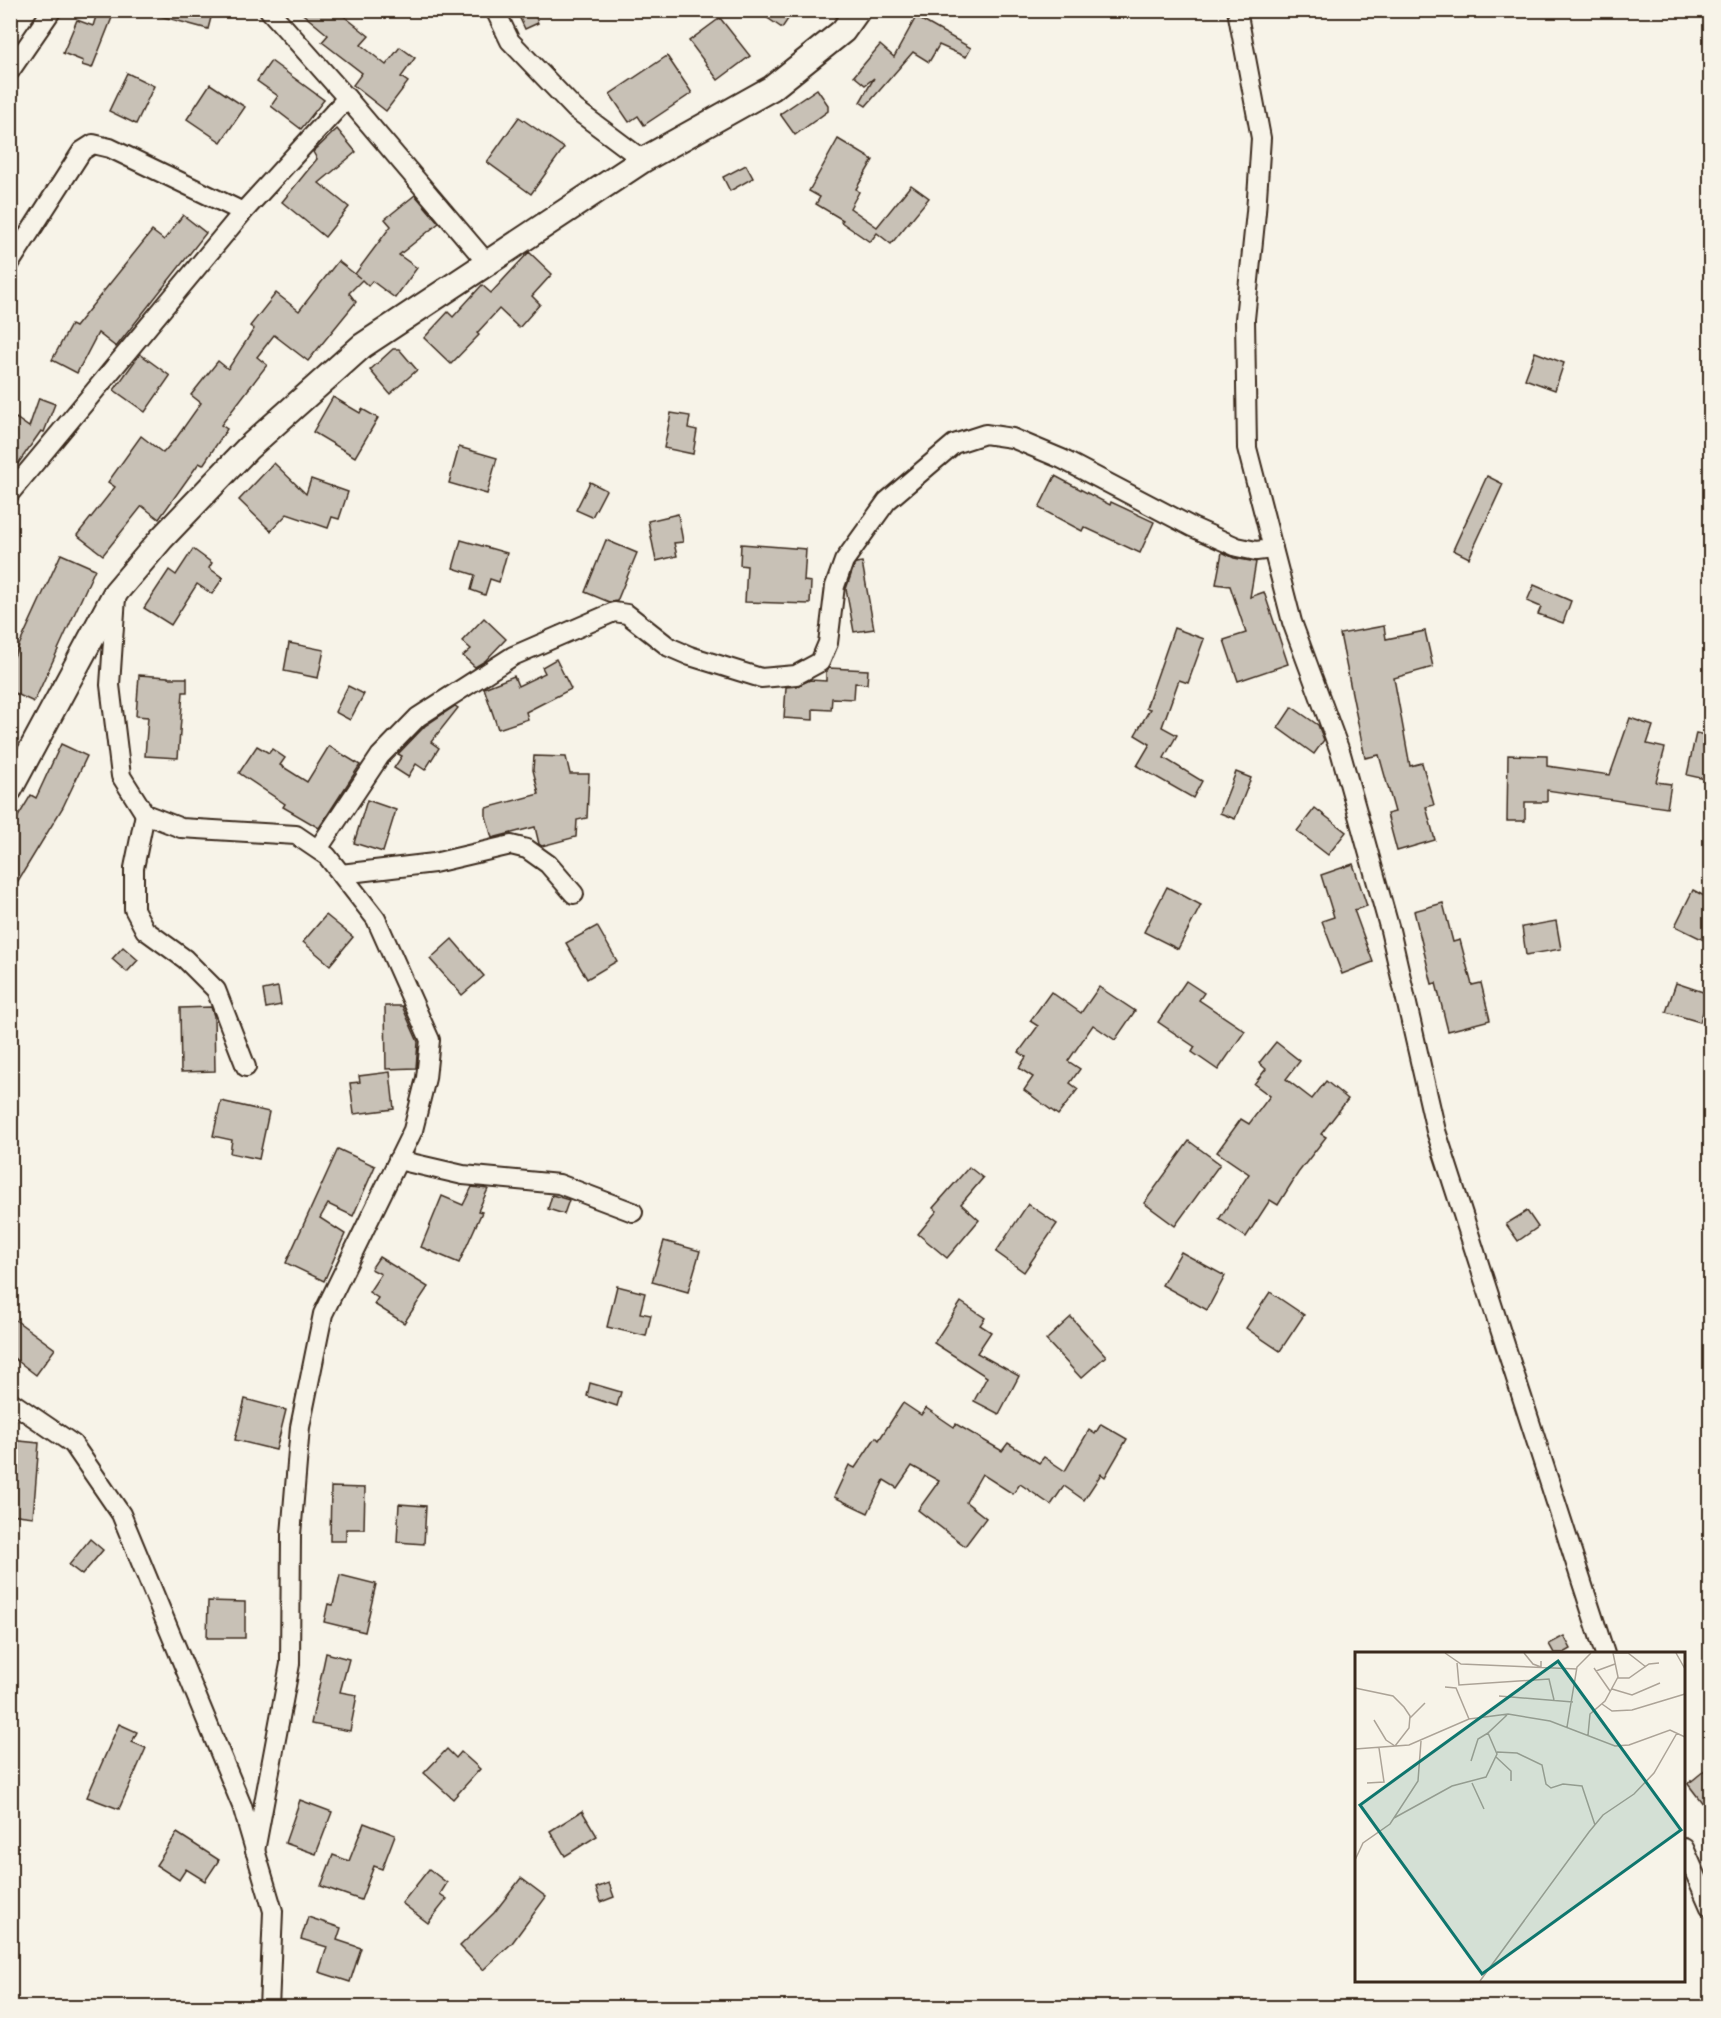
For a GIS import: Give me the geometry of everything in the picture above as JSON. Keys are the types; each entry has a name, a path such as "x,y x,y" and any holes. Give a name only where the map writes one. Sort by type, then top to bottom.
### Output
{"main road":[{"path":"10,789 116,592 162,538 248,448 362,346 643,160 772,88 843,31 858,10"}],"street":[{"path":"10,71 52,10"},
{"path":"268,10 347,98 488,264"},
{"path":"495,10 510,41 575,109 643,160"},
{"path":"1237,10 1261,138 1245,319 1247,448 1292,622 1341,754 1390,930 1436,1131 1605,1652"},
{"path":"10,493 243,212 347,98"},
{"path":"10,263 82,151 93,144 111,148 243,212"},
{"path":"318,849 380,756 418,717 513,656 614,612 627,614 669,647 690,656 761,678 796,675 820,662 828,643 835,586 844,561 887,501 954,444 985,434 1012,438 1062,459 1237,547 1256,551 1273,549"},
{"path":"116,592 110,685 121,776 145,814 181,828 297,835 327,856 376,919 430,1040 426,1078 412,1130 323,1314 300,1427 291,1535 290,1664 255,1851"},
{"path":"145,814 134,868 134,909 145,930 185,959 216,990 246,1066"},
{"path":"341,874 434,863 511,845 527,849 548,864 574,894"},
{"path":"398,1160 463,1175 559,1184 633,1212"},
{"path":"10,1401 73,1444 121,1514 242,1806 273,1911 269,2007"},
{"path":"1685,1852 1710,1907"}],"building":[{"path":"98,10 115,10 92,68 82,65 83,61 63,53 77,20 93,26"},
{"path":"156,10 213,10 208,29 156,15"},
{"path":"298,10 336,10 369,36 361,45 386,65 400,47 415,58 401,77 408,82 386,111 353,85 362,73 322,42 328,35"},
{"path":"526,10 533,10 538,23 525,29 518,14"},
{"path":"756,10 794,10 782,28"},
{"path":"916,17 971,48 966,57 939,45 929,62 913,52 866,106 860,102 874,78 865,85 854,76 880,45 894,57"},
{"path":"720,18 750,56 718,80 689,41"},
{"path":"667,56 692,93 644,125 638,116 629,122 610,94"},
{"path":"271,61 324,100 301,129 271,106 278,96 257,81"},
{"path":"127,73 154,86 136,124 109,111"},
{"path":"210,84 245,107 221,142 187,119"},
{"path":"817,89 828,105 828,111 795,135 780,114"},
{"path":"519,117 564,148 531,194 487,162"},
{"path":"337,129 356,152 319,183 349,207 325,237 282,202 317,159 313,152"},
{"path":"838,139 873,160 856,189 859,192 850,208 877,227 911,185 929,198 891,244 877,233 870,242 841,222 843,220 816,204 820,197 809,191"},
{"path":"746,165 753,178 730,191 723,177"},
{"path":"415,195 439,223 399,255 417,268 395,298 372,281 368,286 362,280 349,293 356,302 308,361 274,335 257,357 267,365 221,425 227,429 203,465 199,463 159,519 142,506 103,555 77,535 115,487 108,482 141,436 163,453 177,437 201,403 191,395 218,361 228,369 254,329 250,326 276,293 299,311 338,261 360,278 355,274 391,226 385,219"},
{"path":"183,215 206,233 116,347 98,333 77,373 52,360 71,325 75,327 152,231 164,240"},
{"path":"529,252 552,274 532,296 540,304 519,328 499,309 477,333 479,335 451,364 424,338 448,312 453,317 482,285 491,293"},
{"path":"393,349 399,349 417,370 390,394 370,370"},
{"path":"1535,352 1564,363 1555,390 1525,379"},
{"path":"140,354 170,376 145,412 114,390"},
{"path":"333,397 360,413 362,409 378,418 355,457 313,432"},
{"path":"39,398 55,404 44,432 41,431 10,475 10,426 16,418 29,427"},
{"path":"671,413 690,416 688,428 697,430 693,454 664,448"},
{"path":"459,447 497,458 487,494 449,483"},
{"path":"274,463 306,494 311,479 348,492 339,519 332,517 328,528 287,514 271,531 239,500"},
{"path":"1055,476 1110,505 1111,502 1154,522 1140,553 1084,527 1082,531 1039,508"},
{"path":"1487,476 1503,484 1469,558 1453,550"},
{"path":"590,482 606,490 592,517 576,510"},
{"path":"678,514 683,542 674,543 677,556 656,561 648,521"},
{"path":"461,540 507,553 499,582 490,579 485,595 471,590 475,575 453,568"},
{"path":"606,540 637,553 617,601 609,602 585,592"},
{"path":"741,544 806,549 804,581 811,582 810,604 745,602 747,566 740,565"},
{"path":"193,549 212,563 209,568 223,578 212,594 197,584 171,625 144,608 169,570 176,575"},
{"path":"1222,552 1234,558 1256,562 1250,597 1264,592 1288,664 1238,681 1224,640 1246,633 1230,586 1216,584"},
{"path":"61,554 95,569 34,702 10,691 10,665"},
{"path":"862,562 874,629 854,632 846,589 854,566"},
{"path":"1534,585 1571,601 1563,623 1538,614 1541,607 1527,601"},
{"path":"484,618 506,639 485,661 475,667 463,656 471,649 462,641"},
{"path":"1384,626 1386,639 1425,631 1433,667 1394,678 1410,766 1422,763 1434,805 1426,807 1435,840 1397,851 1387,814 1395,812 1379,755 1365,758 1340,634"},
{"path":"1174,628 1204,639 1188,683 1179,680 1162,727 1177,735 1164,758 1202,781 1193,798 1137,766 1150,744 1135,735 1150,709 1146,708"},
{"path":"289,643 324,650 318,678 284,671"},
{"path":"556,659 571,689 526,712 528,719 498,729 484,688 514,676 518,686 545,673 542,667"},
{"path":"829,668 868,670 867,684 855,683 854,699 832,698 831,710 813,709 813,720 784,718 786,687 797,686 810,680 826,681 826,671"},
{"path":"139,675 187,678 187,692 183,692 178,758 145,756 148,717 136,716"},
{"path":"348,686 364,694 350,720 335,712"},
{"path":"455,706 458,708 431,742 439,748 425,770 416,764 408,777 394,768 402,756 398,754 425,726"},
{"path":"1292,707 1318,725 1324,740 1314,754 1278,728"},
{"path":"1630,718 1653,726 1647,744 1665,748 1656,782 1671,784 1667,808 1547,790 1547,802 1525,802 1525,821 1507,821 1508,755 1547,756 1547,766 1610,775"},
{"path":"1696,733 1710,736 1710,780 1687,775"},
{"path":"61,744 87,756 63,807 10,894 10,830 31,795 36,798"},
{"path":"257,746 269,753 272,749 285,758 280,765 307,782 329,746 360,765 319,828 283,807 285,804 239,773"},
{"path":"534,756 566,757 570,774 589,774 587,818 577,820 576,837 542,846 539,844 535,827 492,838 486,808 539,794 533,770"},
{"path":"1236,772 1251,778 1235,819 1220,813"},
{"path":"367,800 396,810 383,852 354,843"},
{"path":"1315,808 1346,832 1328,855 1297,831"},
{"path":"1353,864 1367,906 1354,910 1373,962 1342,974 1322,921 1334,917 1321,875"},
{"path":"1167,887 1201,905 1178,949 1144,932"},
{"path":"1693,890 1710,899 1710,943 1675,926"},
{"path":"1443,903 1453,942 1460,940 1472,985 1481,983 1490,1020 1448,1031 1436,983 1432,984 1414,911"},
{"path":"326,915 353,937 330,965 303,942"},
{"path":"1556,921 1561,949 1526,955 1522,927"},
{"path":"597,926 617,961 587,979 566,943"},
{"path":"452,939 484,976 462,995 430,959"},
{"path":"123,947 138,960 127,972 112,959"},
{"path":"1186,981 1204,993 1199,1000 1245,1031 1218,1070 1192,1052 1195,1047 1158,1022"},
{"path":"1676,983 1709,994 1700,1022 1666,1012"},
{"path":"278,987 281,1005 266,1008 263,990"},
{"path":"1099,987 1135,1011 1115,1040 1093,1025 1068,1061 1080,1069 1070,1083 1078,1089 1058,1115 1024,1090 1033,1077 1019,1068 1026,1057 1019,1052 1038,1026 1030,1021 1051,992 1081,1013"},
{"path":"385,1006 402,1006 418,1042 416,1068 386,1069"},
{"path":"211,1007 214,1016 215,1071 181,1072 180,1008"},
{"path":"1276,1042 1300,1061 1286,1079 1312,1099 1326,1081 1348,1099 1321,1134 1326,1137 1298,1173 1278,1205 1270,1200 1246,1237 1219,1219 1249,1174 1217,1152 1241,1119 1249,1124 1270,1096 1254,1084 1266,1069 1259,1063"},
{"path":"390,1072 394,1109 354,1114 350,1083 360,1082 359,1076"},
{"path":"221,1101 269,1112 259,1159 230,1153 232,1140 213,1136"},
{"path":"1189,1141 1220,1164 1175,1226 1144,1203"},
{"path":"338,1149 375,1166 353,1216 328,1204 320,1218 345,1234 324,1281 286,1263"},
{"path":"969,1167 983,1178 961,1204 979,1220 947,1258 918,1234 937,1211 933,1208"},
{"path":"472,1187 488,1189 478,1211 482,1212 459,1263 421,1247 442,1196 463,1205"},
{"path":"552,1195 569,1200 564,1214 548,1209"},
{"path":"1028,1204 1057,1224 1024,1272 996,1252"},
{"path":"1527,1211 1538,1227 1518,1241 1506,1224"},
{"path":"664,1241 700,1251 688,1292 652,1282"},
{"path":"1181,1252 1225,1276 1207,1310 1162,1285"},
{"path":"379,1257 428,1287 404,1323 374,1304 378,1298 369,1292 381,1274 371,1269"},
{"path":"617,1286 645,1293 640,1313 651,1315 646,1336 607,1327"},
{"path":"1270,1292 1304,1315 1280,1351 1246,1328"},
{"path":"961,1302 985,1318 980,1325 991,1332 977,1353 1019,1376 999,1414 974,1401 987,1377 934,1343"},
{"path":"10,1316 55,1349 36,1375 10,1355"},
{"path":"1071,1317 1106,1356 1081,1378 1046,1340"},
{"path":"590,1383 621,1392 617,1406 587,1396"},
{"path":"245,1399 286,1410 276,1450 235,1440"},
{"path":"903,1403 921,1415 926,1408 954,1427 956,1424 1002,1451 1008,1443 1039,1463 1044,1457 1065,1471 1089,1430 1095,1434 1101,1424 1127,1439 1105,1477 1101,1474 1084,1500 1064,1486 1051,1505 1020,1484 1013,1494 982,1474 966,1502 986,1518 965,1546 918,1510 939,1481 912,1466 897,1488 884,1480 868,1513 834,1497 849,1465 855,1468 876,1437 879,1440"},
{"path":"10,1440 39,1443 33,1517 10,1514"},
{"path":"331,1487 365,1488 364,1529 346,1529 346,1541 330,1541"},
{"path":"399,1504 426,1506 424,1544 397,1542"},
{"path":"90,1539 103,1550 82,1575 69,1565"},
{"path":"340,1575 376,1584 365,1632 324,1622 328,1604 333,1605"},
{"path":"208,1601 245,1602 245,1638 207,1638"},
{"path":"1564,1636 1571,1649 1566,1652 1553,1652 1549,1644"},
{"path":"326,1653 349,1659 340,1692 357,1695 350,1731 311,1724"},
{"path":"119,1724 137,1732 132,1742 146,1748 119,1809 87,1797"},
{"path":"447,1749 456,1758 461,1752 480,1769 453,1799 424,1773"},
{"path":"1710,1766 1710,1813 1688,1784"},
{"path":"300,1800 332,1812 316,1854 285,1843"},
{"path":"582,1811 597,1836 565,1856 550,1831"},
{"path":"364,1823 395,1835 382,1869 374,1866 361,1900 321,1886 333,1855 349,1861"},
{"path":"177,1833 219,1860 205,1881 186,1869 179,1880 156,1865"},
{"path":"429,1869 447,1883 440,1894 447,1899 428,1923 402,1903"},
{"path":"521,1878 546,1897 512,1943 483,1970 460,1946 494,1913"},
{"path":"609,1883 614,1897 601,1902 596,1888"},
{"path":"308,1917 341,1928 337,1940 361,1948 350,1982 319,1972 327,1947 301,1939"}]}
